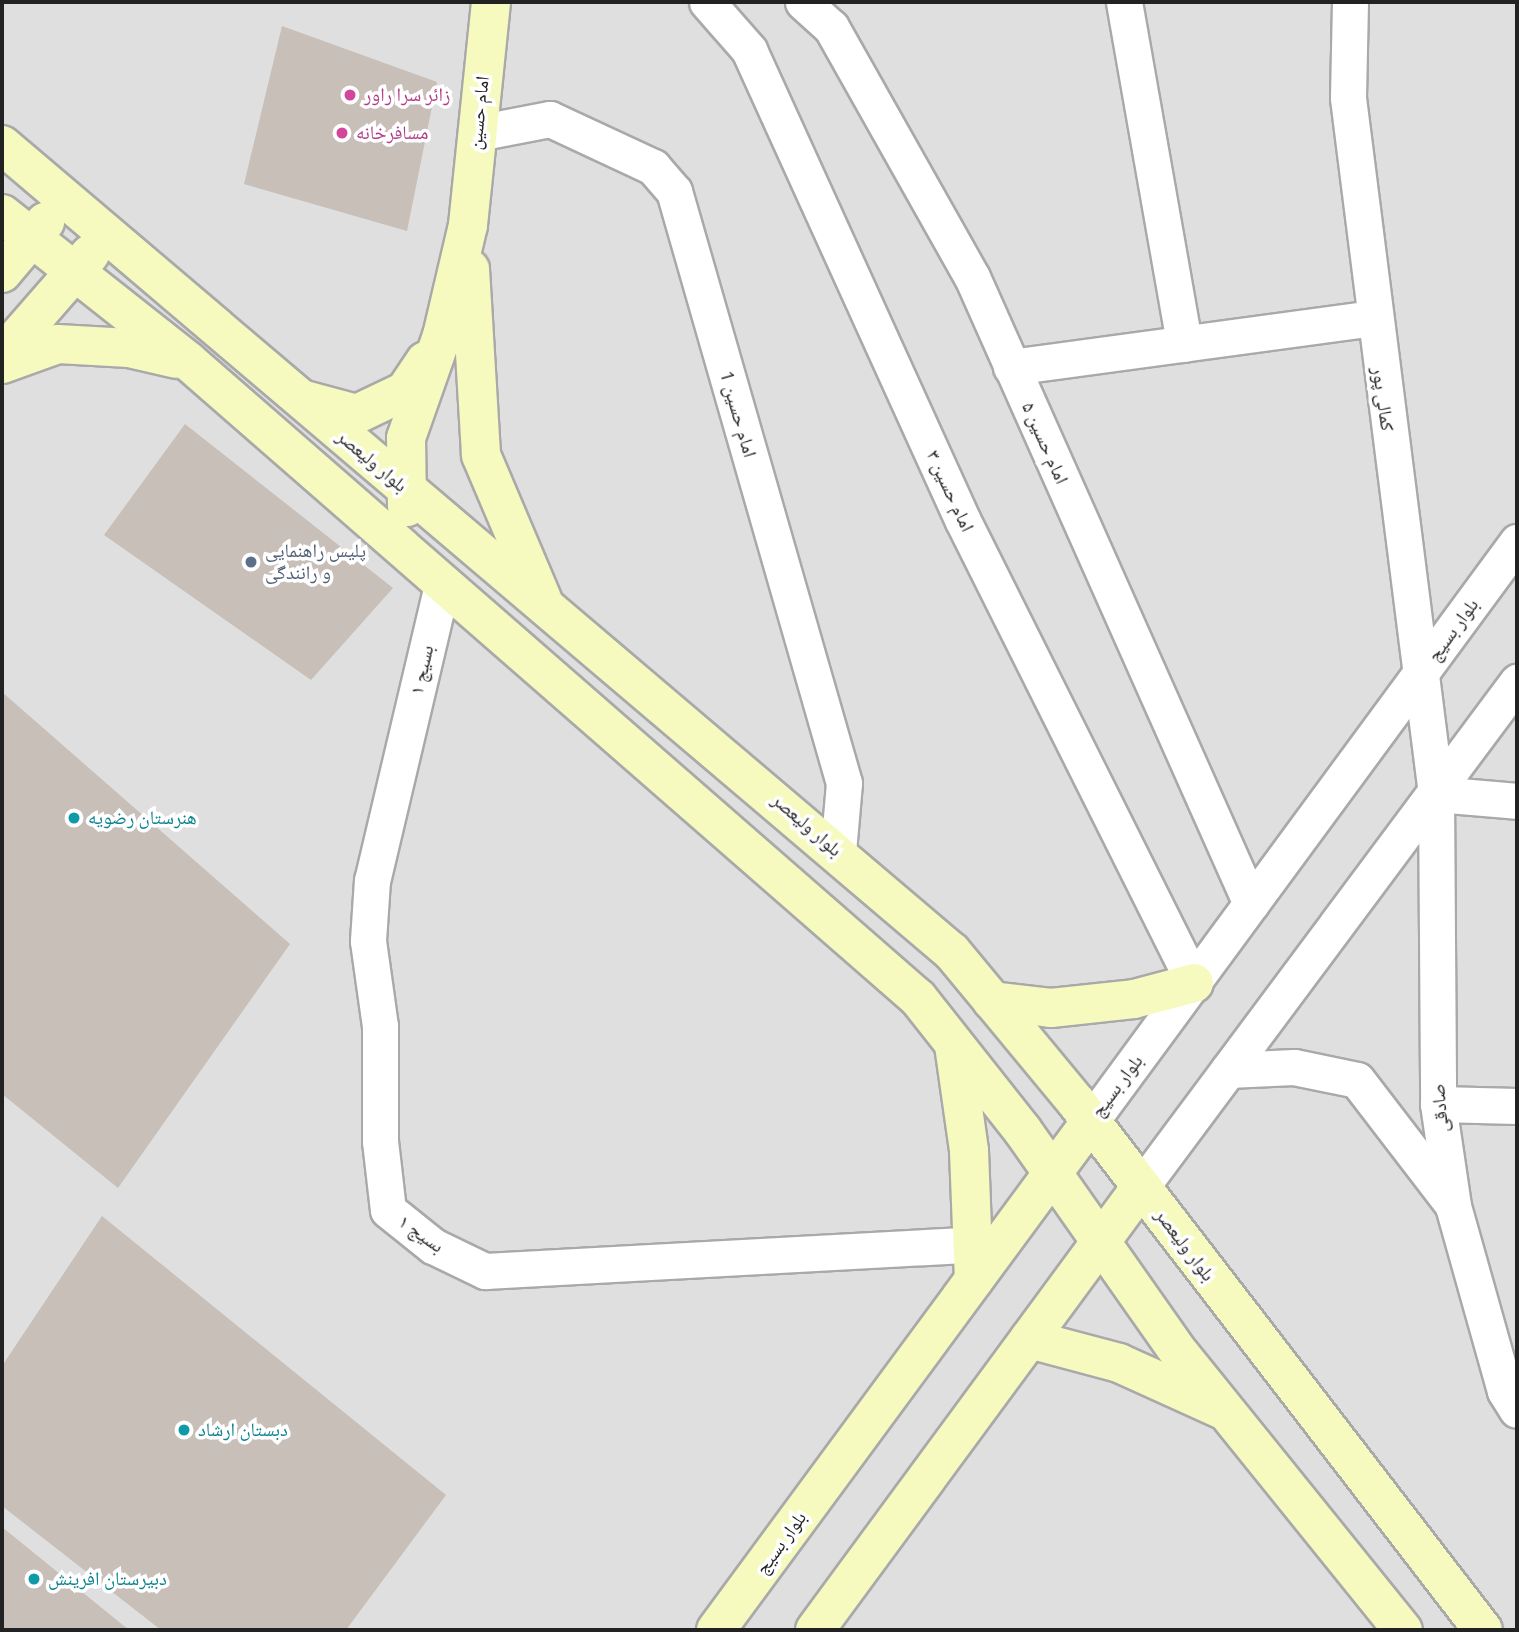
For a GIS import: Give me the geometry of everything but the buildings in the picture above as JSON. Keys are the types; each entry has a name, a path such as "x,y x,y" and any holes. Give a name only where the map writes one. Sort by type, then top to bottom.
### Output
{"street":[{"name":"امام حسین","path":"468,225 491,2"},
{"name":"امام حسین ۳","path":"707,2 749,50 963,521 1194,983"},
{"name":"امام حسین ۵","path":"803,2 837,39 972,277 1251,904"},
{"path":"1124,2 1184,344"},
{"name":"کمالی پور","path":"1350,2 1348,98 1372,318 1436,794"},
{"name":"امام حسین 1","path":"477,133 550,119 653,167 674,191 844,783 838,851"},
{"name":"بلوار ولیعصر","path":"2,145 294,397 838,851 952,952 1091,1121 1483,1630"},
{"path":"2,273 65,200"},
{"path":"2,214 29,240 188,361 432,576 830,916 918,998 1053,1173 1100,1244 1227,1412 1403,1630"},
{"path":"432,576 403,487 407,438 442,336 468,225"},
{"path":"468,225 481,455 544,604"},
{"path":"2,355 105,235"},
{"path":"1012,367 1372,318"},
{"path":"294,397 357,414 405,391 442,336"},
{"path":"2,364 58,344 129,348 188,361"},
{"name":"بلوار بسیج","path":"716,1630 983,1256 1053,1173 1517,542"},
{"name":"بسیج ۱","path":"432,576 372,880 368,942 380,1026 380,1141 388,1210 433,1246 485,1271 983,1256"},
{"path":"816,1630 1517,682"},
{"path":"1436,794 1517,802"},
{"name":"صادقی","path":"1436,794 1438,1104 1453,1206 1505,1391 1517,1410"},
{"path":"992,1000 1051,1008 1134,999 1194,983"},
{"path":"954,1043 983,1256"},
{"path":"1228,1070 1294,1067 1357,1080 1453,1206"},
{"path":"1438,1104 1517,1106"},
{"path":"1030,1339 1119,1363 1227,1412"}],"shaded area":[{"path":"2,2 1517,2 1517,1630 2,1630"}],"place":[{"name":"زائر سرا راور","path":"350,95"},
{"name":"مسافرخانه","path":"342,133"},
{"name":"پلیس راهنمایی و رانندگی","path":"251,562"},
{"name":"هنرستان رضویه","path":"74,818"},
{"name":"دبستان ارشاد","path":"184,1430"},
{"name":"دبیرستان افرینش","path":"34,1579"}]}
